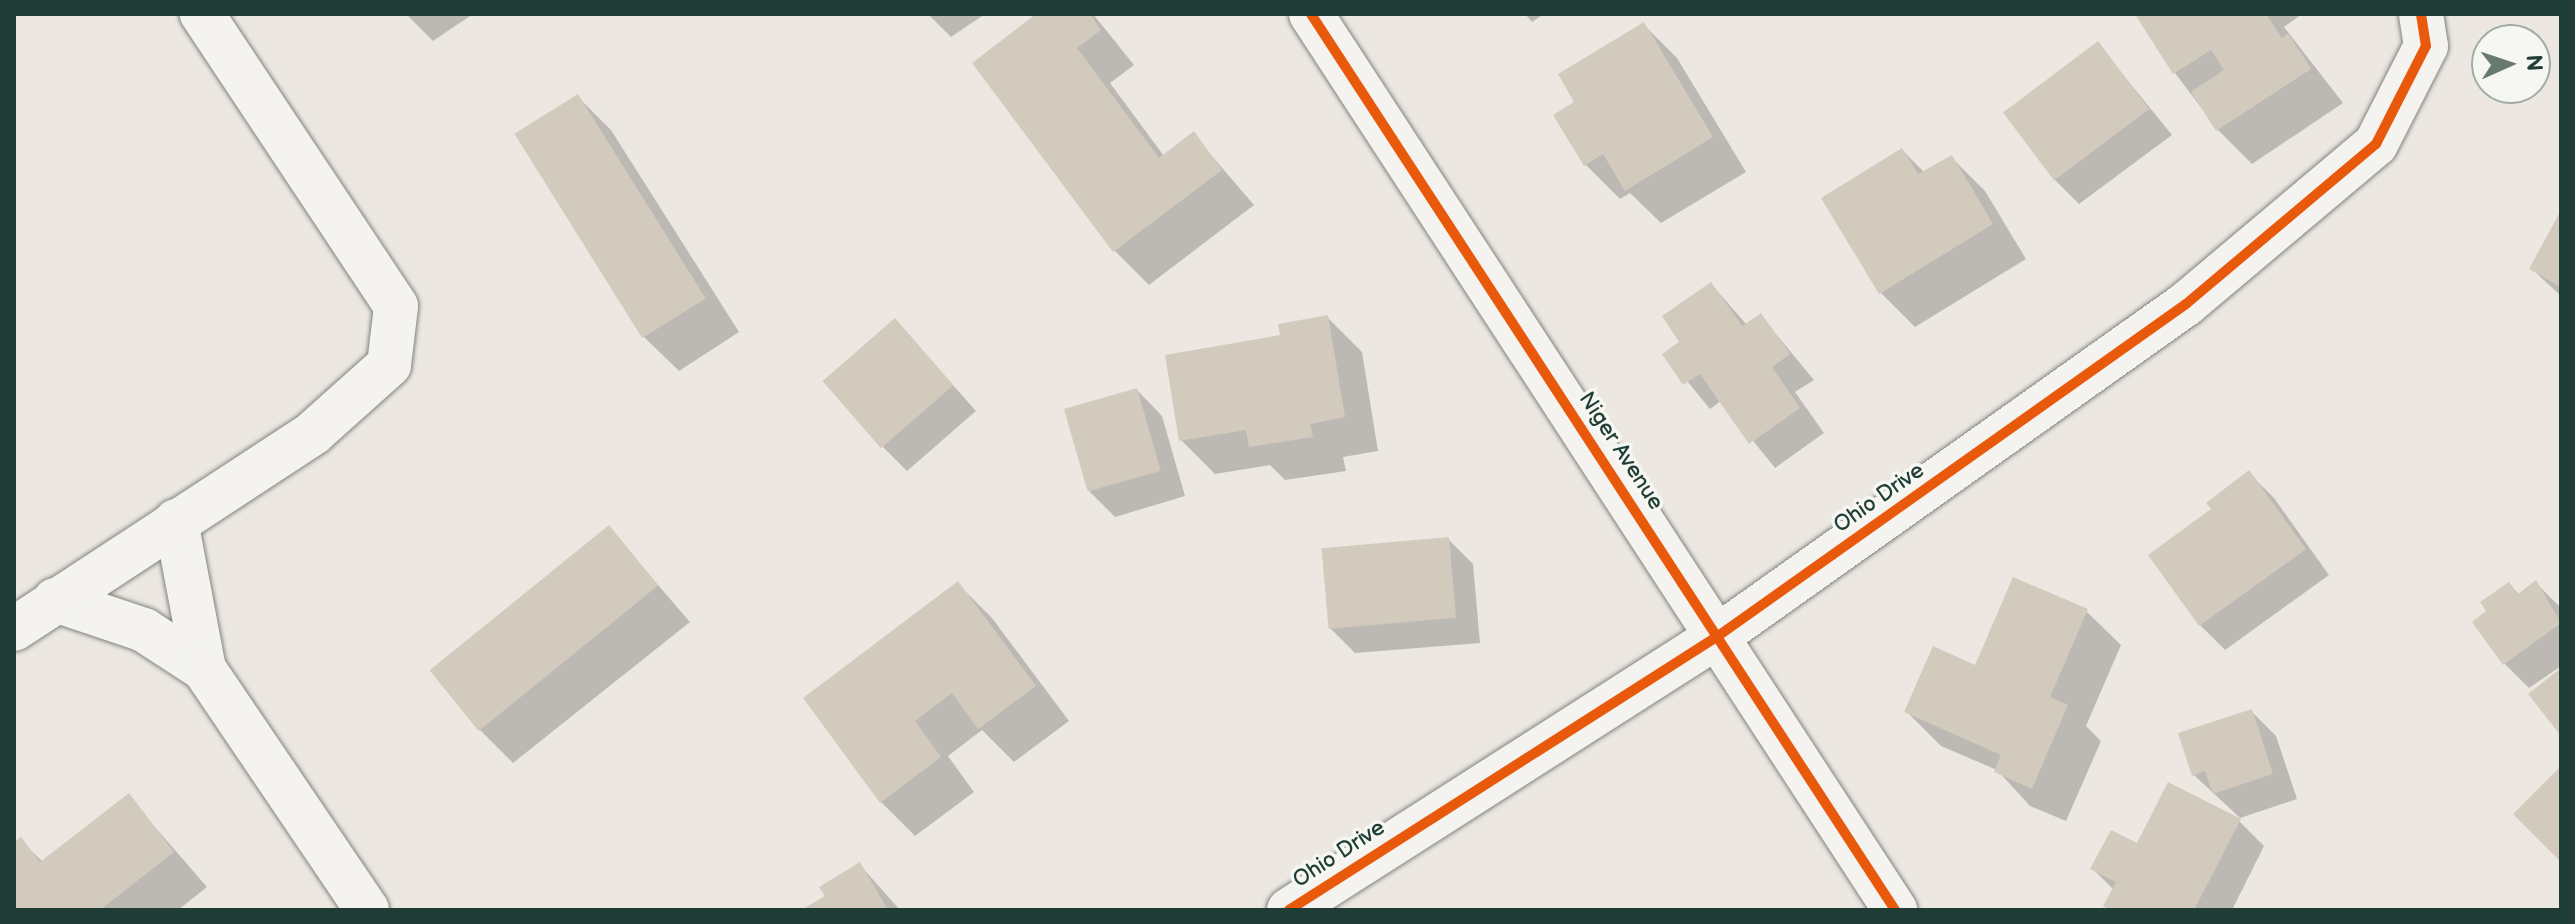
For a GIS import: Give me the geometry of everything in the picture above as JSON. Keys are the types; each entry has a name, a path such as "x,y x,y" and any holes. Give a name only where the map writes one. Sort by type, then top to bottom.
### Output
{"street":[{"path":"14,629 313,433 389,365 396,306 202,14"},
{"name":"Niger Avenue","path":"1311,14 1895,910"},
{"name":"Ohio Drive","path":"1289,910 1718,636 2186,304 2376,144 2423,30"},
{"path":"176,521 204,669"},
{"path":"55,600 144,630 204,669 367,910"}],"building":[{"path":"1036,14 1090,14 1101,30 1077,48 1159,158 1194,131 1222,170 1113,252 972,63"},
{"path":"2266,14 2282,38 2288,33 2311,69 2216,131 2191,92 2224,70 2211,50 2173,74 2136,16"},
{"path":"1644,22 1713,137 1625,191 1603,154 1584,166 1553,115 1574,102 1558,74"},
{"path":"2098,41 2149,109 2054,181 2003,113"},
{"path":"578,94 706,298 642,338 514,134"},
{"path":"1902,148 1918,174 1952,155 1993,224 1879,294 1821,198"},
{"path":"2561,210 2561,287 2529,269"},
{"path":"1711,282 1742,326 1761,313 1790,354 1772,367 1800,408 1749,444 1700,374 1683,385 1662,354 1679,342 1662,316"},
{"path":"1328,315 1345,417 1310,424 1313,437 1249,447 1246,430 1179,441 1165,355 1280,335 1278,324"},
{"path":"895,318 953,385 881,448 823,381"},
{"path":"1137,388 1161,471 1088,492 1064,409"},
{"path":"2249,470 2306,549 2199,626 2148,555 2211,509 2206,503"},
{"path":"609,525 658,586 479,731 429,670"},
{"path":"1449,537 1456,618 1329,629 1321,548"},
{"path":"2013,577 2088,609 2050,697 2068,705 2032,789 1994,772 2001,755 1904,712 1933,646 1975,665"},
{"path":"2536,580 2561,623 2503,665 2472,622 2486,611 2480,602 2509,582 2518,594"},
{"path":"958,581 1036,686 978,729 952,693 915,721 941,757 880,803 803,698"},
{"path":"2561,668 2561,736 2528,694"},
{"path":"2252,709 2273,774 2213,794 2205,771 2192,776 2178,733"},
{"path":"2561,766 2561,862 2513,814"},
{"path":"2168,782 2241,819 2194,910 2110,910 2103,906 2116,882 2090,869 2111,830 2137,843"},
{"path":"129,793 174,852 100,910 14,910 14,842 21,837 40,862"},
{"path":"860,862 888,910 801,910 825,896 819,887"}],"cycle path":[{"path":"1311,14 1895,910"},
{"path":"1289,910 1718,636 2186,304 2376,144 2426,46 2421,14"}]}
